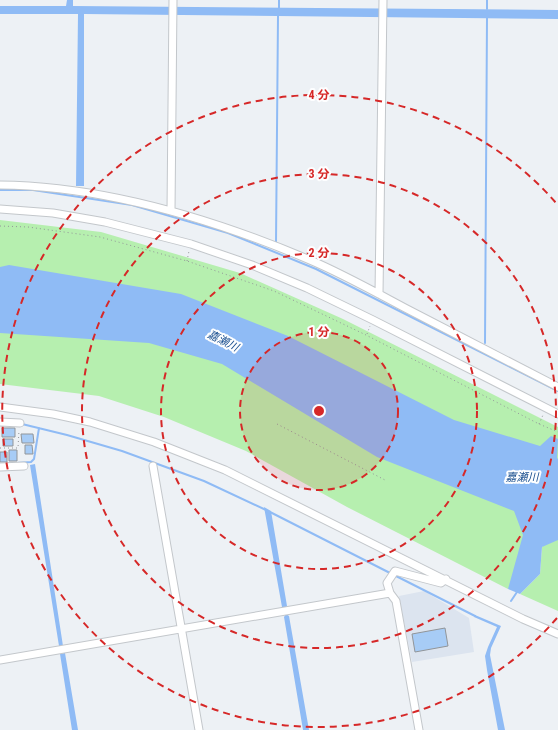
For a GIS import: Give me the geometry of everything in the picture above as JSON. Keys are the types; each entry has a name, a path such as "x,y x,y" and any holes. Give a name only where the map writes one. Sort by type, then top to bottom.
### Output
{"street":[{"path":"171,211 173,2"},
{"path":"379,294 383,3"},
{"path":"0,185 17,185 89,193 131,200 222,227 310,260 558,387"},
{"path":"0,209 53,212 104,222 191,244 252,265 307,288 373,320 558,414"},
{"path":"0,407 53,414 90,422 184,453 225,470 446,579 523,619 558,634"},
{"path":"0,422 20,424"},
{"path":"0,467 24,466"},
{"path":"153,466 199,730"},
{"path":"419,730 396,601 390,593 387,583 395,571 441,582 446,579"},
{"path":"0,660 390,593"}],"path":[{"path":"0,226 28,227 100,238 187,261 274,291 366,334 539,424 558,432"},
{"path":"187,261 191,244"},
{"path":"366,334 373,320"},
{"path":"539,424 546,408"},
{"path":"0,448 18,448 20,424"},
{"path":"277,424 385,480"}],"shaded area":[{"path":"424,591 469,618 474,652 412,662 399,596"}],"green space":[{"path":"0,220 101,232 240,273 343,319 558,427 558,471 537,457 0,276"},
{"path":"0,326 151,336 231,362 525,509 528,531 517,577 508,589 347,507 246,451 164,417 99,396 0,384"},
{"path":"558,530 558,611 520,594 540,574 542,547"}],"water":[{"path":"67,0 73,0 73,6 558,10 558,19 84,14 84,186 76,186 78,14 0,14 0,6 66,6"},
{"name":"嘉瀬川","path":"9,265 181,294 288,336 454,420 540,446 551,436 558,439 558,540 542,547 540,574 520,594 508,589 523,535 514,511 377,457 222,364 149,343 0,333 0,267"},
{"path":"35,464 63,646 59,646 30,465"},
{"path":"264,507 271,511 287,606 285,609 282,607"},
{"path":"286,614 289,616 309,730 303,730 284,617"},
{"path":"475,615 501,626 491,648 490,655 505,730 498,730 485,656 497,627 474,617"},
{"path":"65,653 78,730 72,730 60,654"}],"building":[{"path":"2,428 15,428 15,437 2,437"},
{"path":"21,434 33,434 34,443 22,443"},
{"path":"3,439 13,439 13,446 3,446"},
{"path":"25,445 32,445 33,454 25,454"},
{"path":"9,450 17,450 17,461 9,461"},
{"path":"0,452 7,452 7,462 0,462"},
{"path":"445,628 448,646 415,652 412,634"}],"waterway":[{"path":"279,0 279,8"},
{"path":"487,0 487,9"},
{"path":"276,242 278,16"},
{"path":"485,343 487,18"},
{"path":"0,190 33,190 132,205 228,233 316,269 558,391"},
{"path":"22,424 122,451 204,481 266,510"},
{"path":"17,463 31,462 34,459 39,428"},
{"path":"270,512 390,573"},
{"path":"396,576 475,616"},
{"path":"511,601 517,592"}]}
